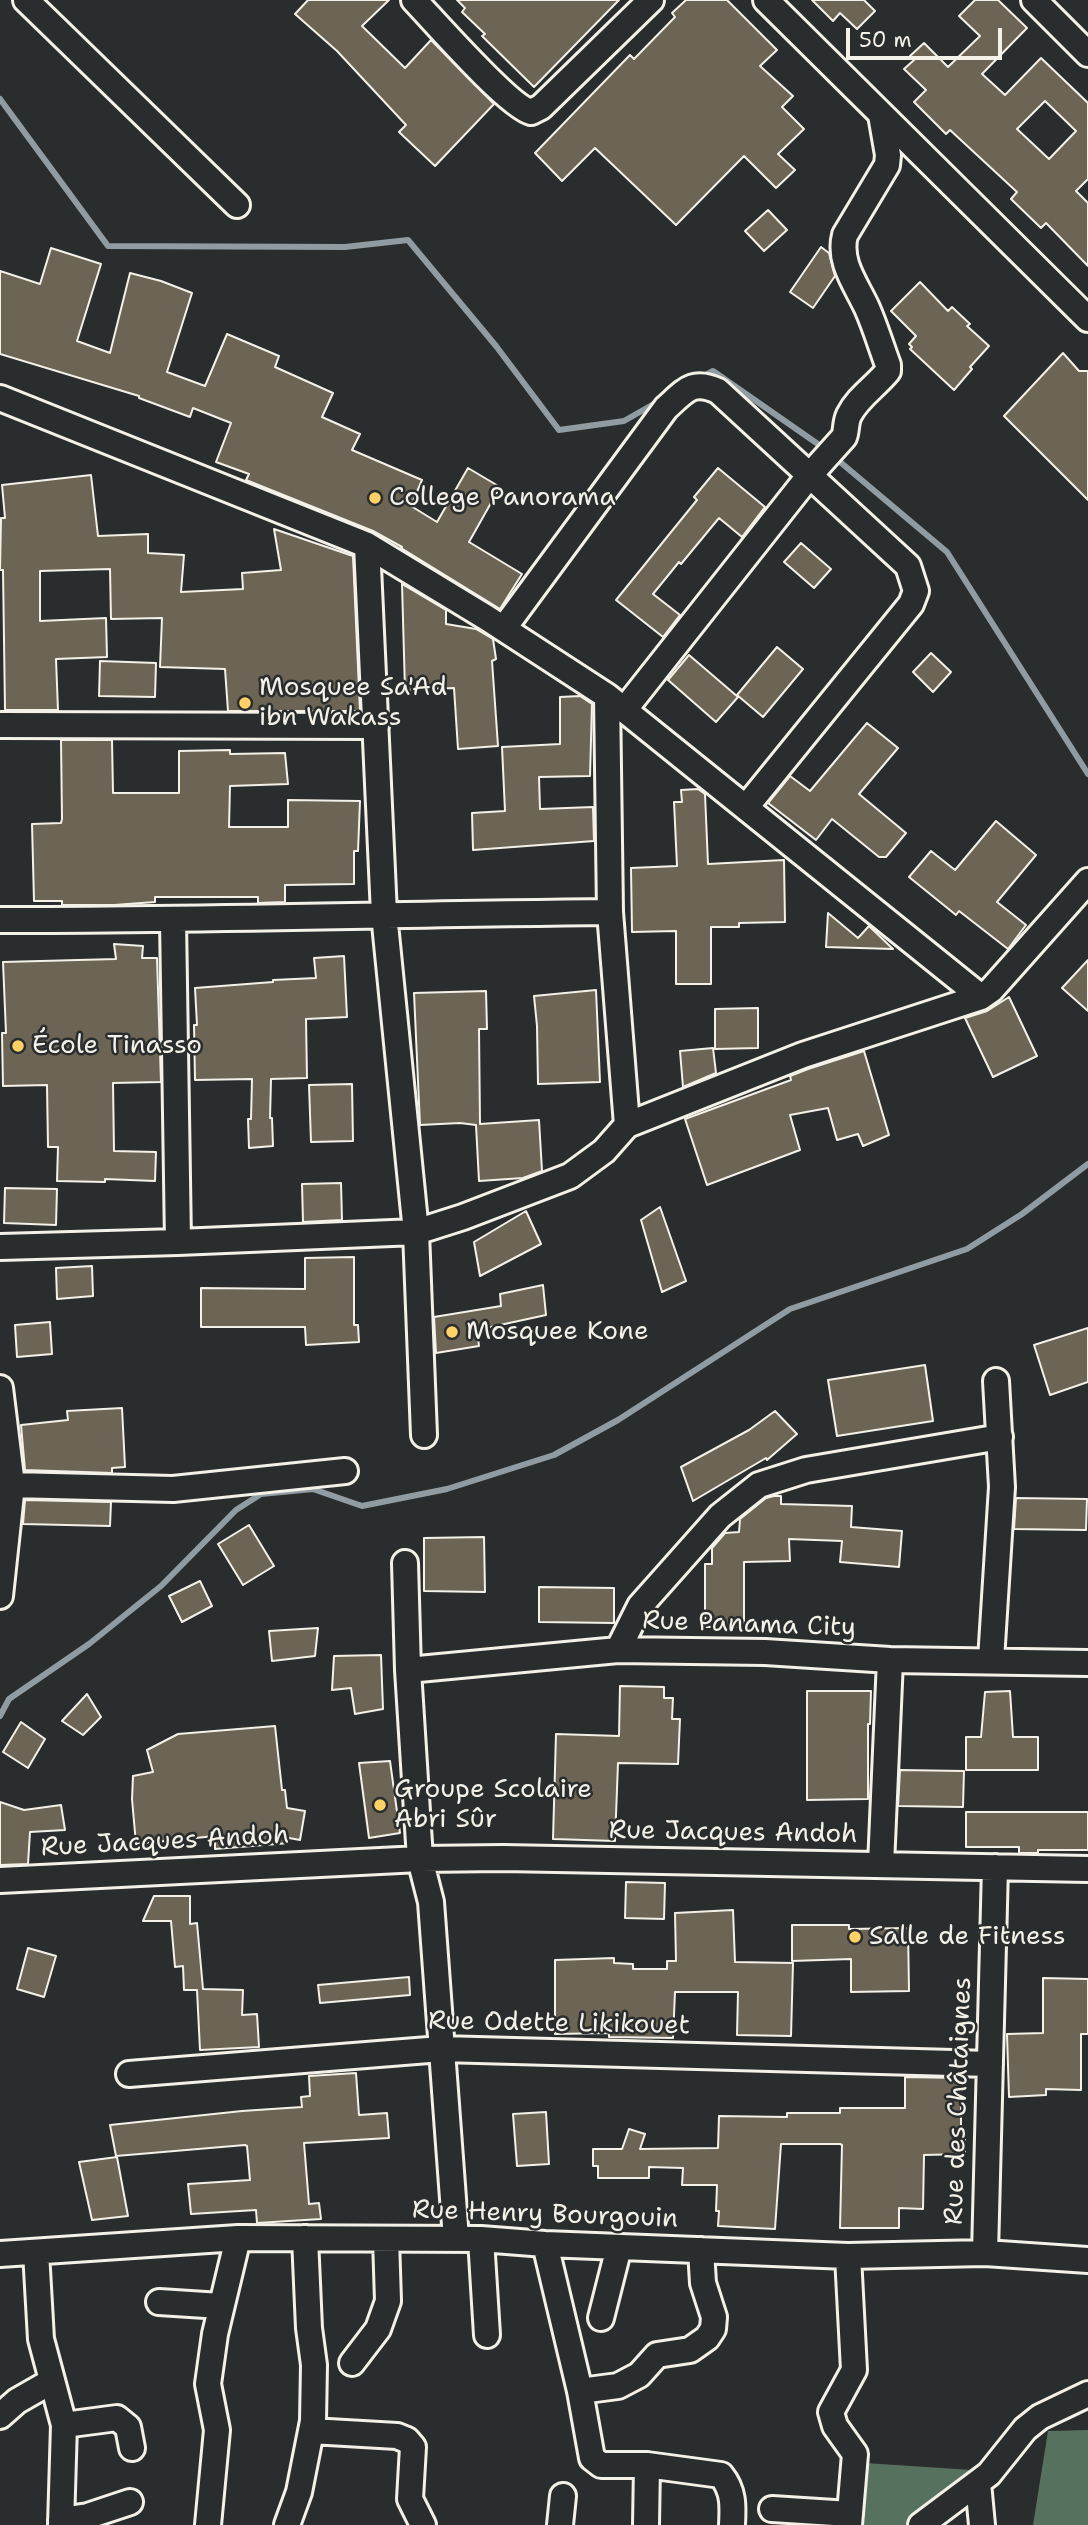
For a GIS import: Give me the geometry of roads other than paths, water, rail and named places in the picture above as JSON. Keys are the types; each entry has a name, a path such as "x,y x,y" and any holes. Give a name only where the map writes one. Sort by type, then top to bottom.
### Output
{"street":[{"path":"26,0 237,205"},
{"path":"414,0 480,69 521,108 531,112 541,107 651,0"},
{"path":"765,0 1088,319"},
{"path":"1034,0 1088,54"},
{"path":"627,1125 610,912 616,703 846,434 846,421 858,400 888,372 888,365 867,309 846,267 842,245 845,235 887,165 888,155 881,115"},
{"path":"504,628 666,408 693,386 705,385 718,391 908,566 916,591 911,604 747,806"},
{"path":"0,398 367,545 504,628 616,703 981,997"},
{"path":"367,545 384,914 416,1232 424,1435"},
{"path":"0,725 376,726"},
{"path":"0,1247 416,1232 464,1217 570,1176 604,1151 627,1125 803,1055 981,997 991,990 1088,881"},
{"path":"0,920 173,920 384,914 610,912"},
{"path":"173,920 178,1242"},
{"path":"991,1660 1002,1487 996,1381"},
{"path":"0,1388 12,1485 0,1596"},
{"path":"618,1650 640,1606 720,1516 759,1485 806,1470 1000,1437"},
{"path":"12,1485 173,1489 345,1471"},
{"path":"405,1563 408,1670 420,1859 431,1902 456,2239"},
{"name":"Rue Panama City","path":"408,1670 618,1650 765,1652 890,1660 1088,1663"},
{"path":"881,1865 890,1660"},
{"name":"Rue Jacques Andoh","path":"0,1880 420,1859 503,1858 1088,1869"},
{"name":"Rue des Châtaignes","path":"985,2253 995,1867"},
{"name":"Rue Odette Likikouet","path":"129,2074 441,2049 990,2064"},
{"path":"208,2525 217,2430 208,2384 222,2305 238,2238"},
{"name":"Rue Henry Bourgouin","path":"0,2254 238,2238 305,2238 481,2239 848,2256 985,2253 1088,2260"},
{"path":"288,2525 299,2492 311,2431 314,2365 309,2328 305,2238"},
{"path":"352,2364 378,2329 388,2301 386,2239"},
{"path":"481,2239 487,2335"},
{"path":"545,2244 580,2391 592,2458 601,2465 646,2465 721,2475 729,2485 731,2494 732,2525"},
{"path":"601,2318 619,2247"},
{"path":"580,2391 618,2386 639,2375 657,2355 690,2350 707,2338 713,2329 714,2317 703,2283 701,2250"},
{"path":"36,2252 41,2339 64,2425 61,2523 130,2501"},
{"path":"772,2509 850,2522 855,2454 835,2426 831,2412 854,2370 848,2256"},
{"path":"159,2302 222,2305"},
{"path":"0,2416 17,2401 52,2381"},
{"path":"921,2525 989,2474 1025,2429 1040,2417 1088,2394"},
{"path":"64,2425 117,2417 128,2427 132,2448"},
{"path":"311,2431 397,2436 407,2440 412,2447 410,2498 423,2525"},
{"path":"646,2465 646,2525"},
{"path":"978,2483 982,2525"},
{"path":"560,2525 563,2496"}],"waterway":[{"path":"0,99 108,246 345,247 408,240 496,346 559,430 624,421 659,401"},
{"path":"702,377 713,371 825,449"},
{"path":"833,456 947,552 1088,774"},
{"path":"0,1716 9,1699 89,1644 161,1586 236,1510 261,1494 313,1489 362,1506 447,1489 554,1455 618,1420 790,1309 967,1249 1022,1214 1088,1164"}],"place":[{"name":"College Panorama","path":"375,498"},
{"name":"Mosquee Sa'Ad ibn Wakass","path":"245,703"},
{"name":"École Tinasso","path":"18,1046"},
{"name":"Mosquee Kone","path":"452,1332"},
{"name":"Groupe Scolaire Abri Sûr","path":"380,1805"},
{"name":"Salle de Fitness","path":"855,1937"}]}
